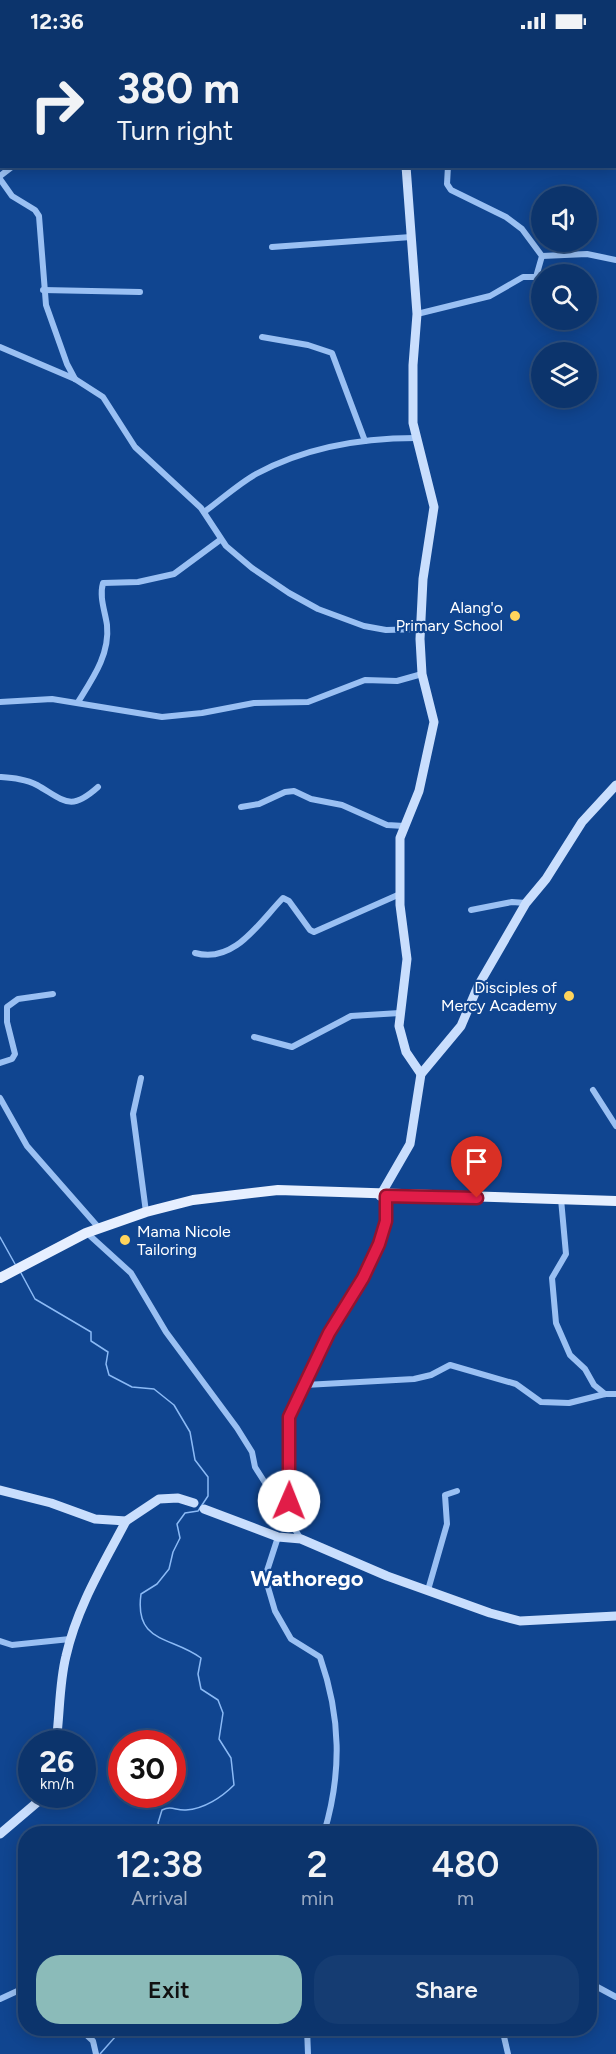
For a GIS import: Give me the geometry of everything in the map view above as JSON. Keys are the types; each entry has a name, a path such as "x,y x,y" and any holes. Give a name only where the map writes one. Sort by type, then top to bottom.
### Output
{"main road":[{"path":"3,1276 93,1233 146,1212 193,1200 278,1191 383,1196 616,1201"}],"street":[{"path":"406,168 417,314 412,399 416,438 434,507 423,579 421,629 422,674 434,722 419,791 400,838 400,894 406,960 399,1026 406,1052 421,1074"},
{"path":"448,168 447,184 451,190 506,217 522,230 542,256"},
{"path":"0,178 12,196 35,210 39,216 43,290 50,321 75,379"},
{"path":"272,247 411,237"},
{"path":"542,256 587,254 616,260"},
{"path":"417,314 490,296 523,277 536,277 542,256"},
{"path":"43,290 140,292"},
{"path":"262,338 308,345 332,353 365,441"},
{"path":"0,347 75,379 103,397 135,447 204,512 220,540 252,568 318,609 376,629 421,629"},
{"path":"204,512 255,475 287,460 365,441 416,438"},
{"path":"78,702 96,675 102,659 107,630 102,602 103,583 138,582 174,574 220,540"},
{"path":"0,702 36,698 78,702 131,714 162,717 202,713 254,703 308,702 365,680 397,681 422,674"},
{"path":"0,777 35,784 66,802 80,801 98,787"},
{"path":"288,1518 289,1417 329,1333 363,1278 379,1244 386,1221 383,1196 410,1144 421,1074 461,1026 478,986 526,903 582,822 616,785"},
{"path":"241,807 259,804 285,792 294,791 311,799 342,805 387,825 404,826"},
{"path":"195,953 213,956 231,950 283,898 289,901 310,930 314,932 400,894"},
{"path":"471,910 512,902 526,903"},
{"path":"0,1063 12,1059 15,1054 7,1022 7,1006 18,999 53,994"},
{"path":"254,1037 292,1047 351,1016 400,1013"},
{"path":"141,1078 133,1114 146,1212"},
{"path":"593,1090 616,1126"},
{"path":"0,1098 27,1146 93,1233 131,1273 166,1332 237,1428 252,1452 255,1467 301,1539"},
{"path":"561,1199 566,1254 552,1278 556,1323 570,1355 585,1369 594,1385 605,1394"},
{"path":"305,1385 414,1379 431,1375 450,1365 516,1384 541,1402 569,1403 605,1394 616,1394"},
{"path":"0,1490 51,1503 95,1519 126,1521"},
{"path":"428,1590 447,1524 446,1495 457,1491"},
{"path":"57,1730 62,1678 70,1639 81,1608 126,1521 159,1499 178,1498 194,1503 204,1509 278,1537 301,1539 428,1590 520,1620 616,1616"},
{"path":"278,1537 265,1577 275,1611 291,1638 320,1657 337,1729 337,1784 326,1826"},
{"path":"0,1641 12,1645 70,1639"},
{"path":"0,1834 31,1808"},
{"path":"597,1987 616,1997"},
{"path":"0,1999 18,1991"},
{"path":"88,2036 93,2041 96,2054"},
{"path":"307,2036 308,2054"},
{"path":"504,2036 508,2054"}],"waterway":[{"path":"0,1237 15,1264"},
{"path":"21,1273 35,1299 91,1332 91,1341 108,1352 106,1364 109,1375 132,1387 154,1389 174,1405 190,1432 195,1460 208,1477 208,1496 198,1511 185,1513 177,1524 180,1538 173,1552 169,1569 157,1584 141,1594 140,1610 143,1622 149,1630 201,1658 198,1674 201,1689 218,1700 223,1713 219,1739 231,1758 234,1785 206,1805 186,1810 169,1808 162,1810 159,1826"},
{"path":"100,2054 116,2036"}],"place":[{"name":"Alang'o Primary School","path":"515,616"},
{"name":"Disciples of Mercy Academy","path":"569,996"},
{"name":"Mama Nicole Tailoring","path":"125,1240"}],"district":[{"name":"Wathorego","path":"307,1578"}],"route":[{"path":"289,1501 289,1417 329,1333 363,1278 379,1244 387,1216 386,1196 477,1198"}]}
